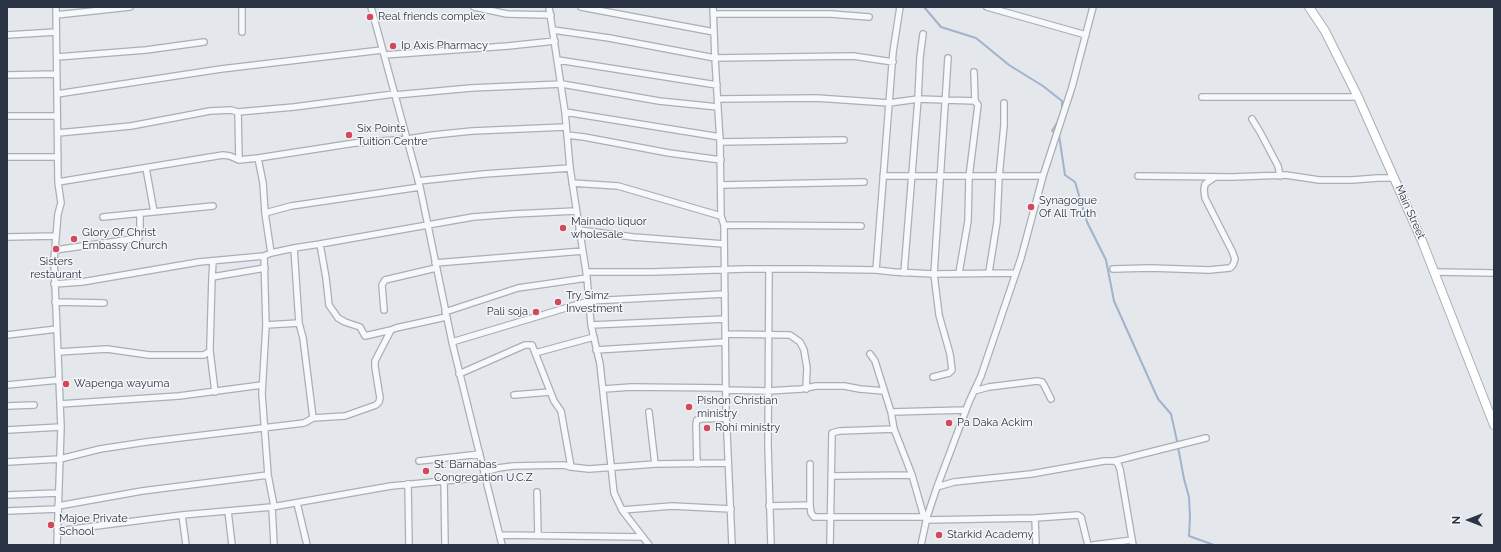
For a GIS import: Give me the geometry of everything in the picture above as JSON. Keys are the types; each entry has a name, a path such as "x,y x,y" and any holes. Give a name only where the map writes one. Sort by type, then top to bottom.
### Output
{"main road":[{"name":"Main Street","path":"1309,7 1325,31 1358,97 1395,178 1435,272 1494,425"}],"street":[{"path":"56,7 58,182 61,203 58,214 56,236 54,284 61,427 57,545"},
{"path":"56,15 130,7"},
{"path":"242,7 242,32"},
{"path":"371,7 419,184 435,266 459,374 502,545"},
{"path":"474,7 507,14 551,15"},
{"path":"549,7 562,84 570,168 587,278 591,325 604,389 614,492 622,510 649,545"},
{"path":"581,7 714,32"},
{"path":"876,270 892,62 900,7"},
{"path":"987,7 1086,35"},
{"path":"921,545 926,518 1001,320 1027,240 1043,176 1073,82 1093,7"},
{"path":"732,545 726,418 724,225 721,216 722,185 713,9 868,17"},
{"path":"553,30 609,38 715,58 852,56 892,62"},
{"path":"7,35 56,32"},
{"path":"904,273 923,34"},
{"path":"57,94 221,69 383,52 508,46 555,41"},
{"path":"57,58 146,50 204,42"},
{"path":"933,377 949,373 952,370 950,354 939,315 934,274 942,177 948,58"},
{"path":"558,60 717,85"},
{"path":"959,273 968,221 969,177 978,105 975,101 974,72"},
{"path":"7,75 57,74"},
{"path":"58,133 131,126 210,111 231,110 238,112 313,106 395,94 471,88 562,84 659,101 718,107"},
{"path":"1202,97 1358,97"},
{"path":"718,99 816,98 889,103 918,98 975,101"},
{"path":"989,272 997,222 999,177 1004,126 1004,103"},
{"path":"238,112 240,160"},
{"path":"565,112 720,139 844,140"},
{"path":"7,116 57,116"},
{"path":"1252,119 1278,166 1280,176"},
{"path":"58,182 223,155 240,160 355,143 408,139 433,134 566,127"},
{"path":"567,135 669,153 721,160"},
{"path":"7,156 58,157"},
{"path":"258,158 263,183 265,213 271,253"},
{"path":"146,168 154,212"},
{"path":"265,213 291,206 484,174 570,168"},
{"path":"883,176 1043,176"},
{"path":"1138,176 1280,176 1319,180 1395,178"},
{"path":"1113,269 1150,268 1209,270 1230,268 1233,265 1234,259 1232,251 1205,198 1205,184 1215,177"},
{"path":"722,185 864,182"},
{"path":"572,183 618,186 721,216"},
{"path":"103,217 213,206"},
{"path":"54,284 82,282 192,263 264,256 294,248 492,215 576,211"},
{"path":"55,250 139,238 140,213"},
{"path":"724,225 861,226"},
{"path":"579,230 633,237 724,244"},
{"path":"7,237 56,236"},
{"path":"320,244 326,278 328,305 338,318 360,327 365,336 446,315 518,288 587,278"},
{"path":"294,248 299,324 303,338 312,418"},
{"path":"384,310 382,285 384,280 435,266 583,251"},
{"path":"264,256 266,325 262,385 268,475 273,507 274,545"},
{"path":"213,261 210,351 215,392"},
{"path":"212,277 265,268"},
{"path":"586,272 769,269 876,270 934,274 989,272 1016,273"},
{"path":"769,269 768,391 769,506 771,545"},
{"path":"1435,272 1494,273"},
{"path":"452,342 589,302 725,294"},
{"path":"55,302 104,303"},
{"path":"591,325 725,319"},
{"path":"266,325 299,324"},
{"path":"7,335 57,329"},
{"path":"7,462 60,459 100,449 146,442 304,422 312,418 345,416 372,407 379,402 380,398 375,361 391,330"},
{"path":"725,334 790,335 800,342 804,350 807,368 806,389"},
{"path":"536,353 594,337"},
{"path":"596,350 726,342"},
{"path":"459,374 528,344 532,345 550,392 561,411 571,467"},
{"path":"58,352 107,349 149,355 202,356 210,351"},
{"path":"870,354 875,361 891,412 894,429 912,475 926,518"},
{"path":"7,385 59,380"},
{"path":"974,391 989,387 1037,381 1042,382 1051,399"},
{"path":"60,404 179,396 262,385"},
{"path":"604,389 644,387 768,391 806,389 816,386 844,386 884,391"},
{"path":"514,395 550,392"},
{"path":"7,406 34,405"},
{"path":"891,412 966,410"},
{"path":"649,412 655,464"},
{"path":"697,464 697,420 726,418"},
{"path":"7,430 61,427"},
{"path":"830,545 832,433 838,431 894,429"},
{"path":"937,487 946,484 1031,474 1104,461 1115,461 1206,438"},
{"path":"419,461 480,454"},
{"path":"1093,545 1132,543 1120,469 1115,461"},
{"path":"57,531 273,507 383,487 485,475 498,468 513,466 564,465 588,469 655,464 728,463"},
{"path":"810,464 810,505 812,515 814,517 1035,518 1075,514 1080,516 1088,545"},
{"path":"7,511 58,507 142,491 268,475"},
{"path":"831,476 912,475"},
{"path":"940,479 946,484"},
{"path":"444,480 445,545"},
{"path":"408,484 409,545"},
{"path":"537,492 538,535"},
{"path":"7,495 58,494"},
{"path":"297,503 307,545"},
{"path":"769,506 810,505"},
{"path":"622,510 672,506 731,509"},
{"path":"228,511 232,545"},
{"path":"182,516 186,545"},
{"path":"1035,518 1036,545"},
{"path":"500,535 643,537"},
{"path":"632,545 634,537"}],"waterway":[{"path":"924,7 941,27 976,38 1009,65 1043,86 1062,101 1062,110 1052,131 1059,135 1065,175 1075,182 1087,222 1106,260 1114,301 1158,399 1171,414 1177,441"},
{"path":"1178,447 1189,497 1189,536 1214,545"}],"place":[{"name":"Real friends complex","path":"370,17"},
{"name":"Ip Axis Pharmacy","path":"393,46"},
{"name":"Six Points Tuition Centre","path":"349,135"},
{"name":"Synagogue Of All Truth","path":"1031,207"},
{"name":"Mainado liquor wholesale","path":"563,228"},
{"name":"Glory Of Christ Embassy Church","path":"74,239"},
{"name":"Sisters restaurant","path":"56,249"},
{"name":"Try Simz Investment","path":"558,302"},
{"name":"Pali soja","path":"536,312"},
{"name":"Wapenga wayuma","path":"66,384"},
{"name":"Pishon Christian ministry","path":"689,407"},
{"name":"Pa Daka Ackim","path":"949,423"},
{"name":"Rohi ministry","path":"707,428"},
{"name":"St. Barnabas Congregation U.C.Z","path":"426,471"},
{"name":"Majoe Private School","path":"51,525"},
{"name":"Starkid Academy","path":"939,535"}]}
